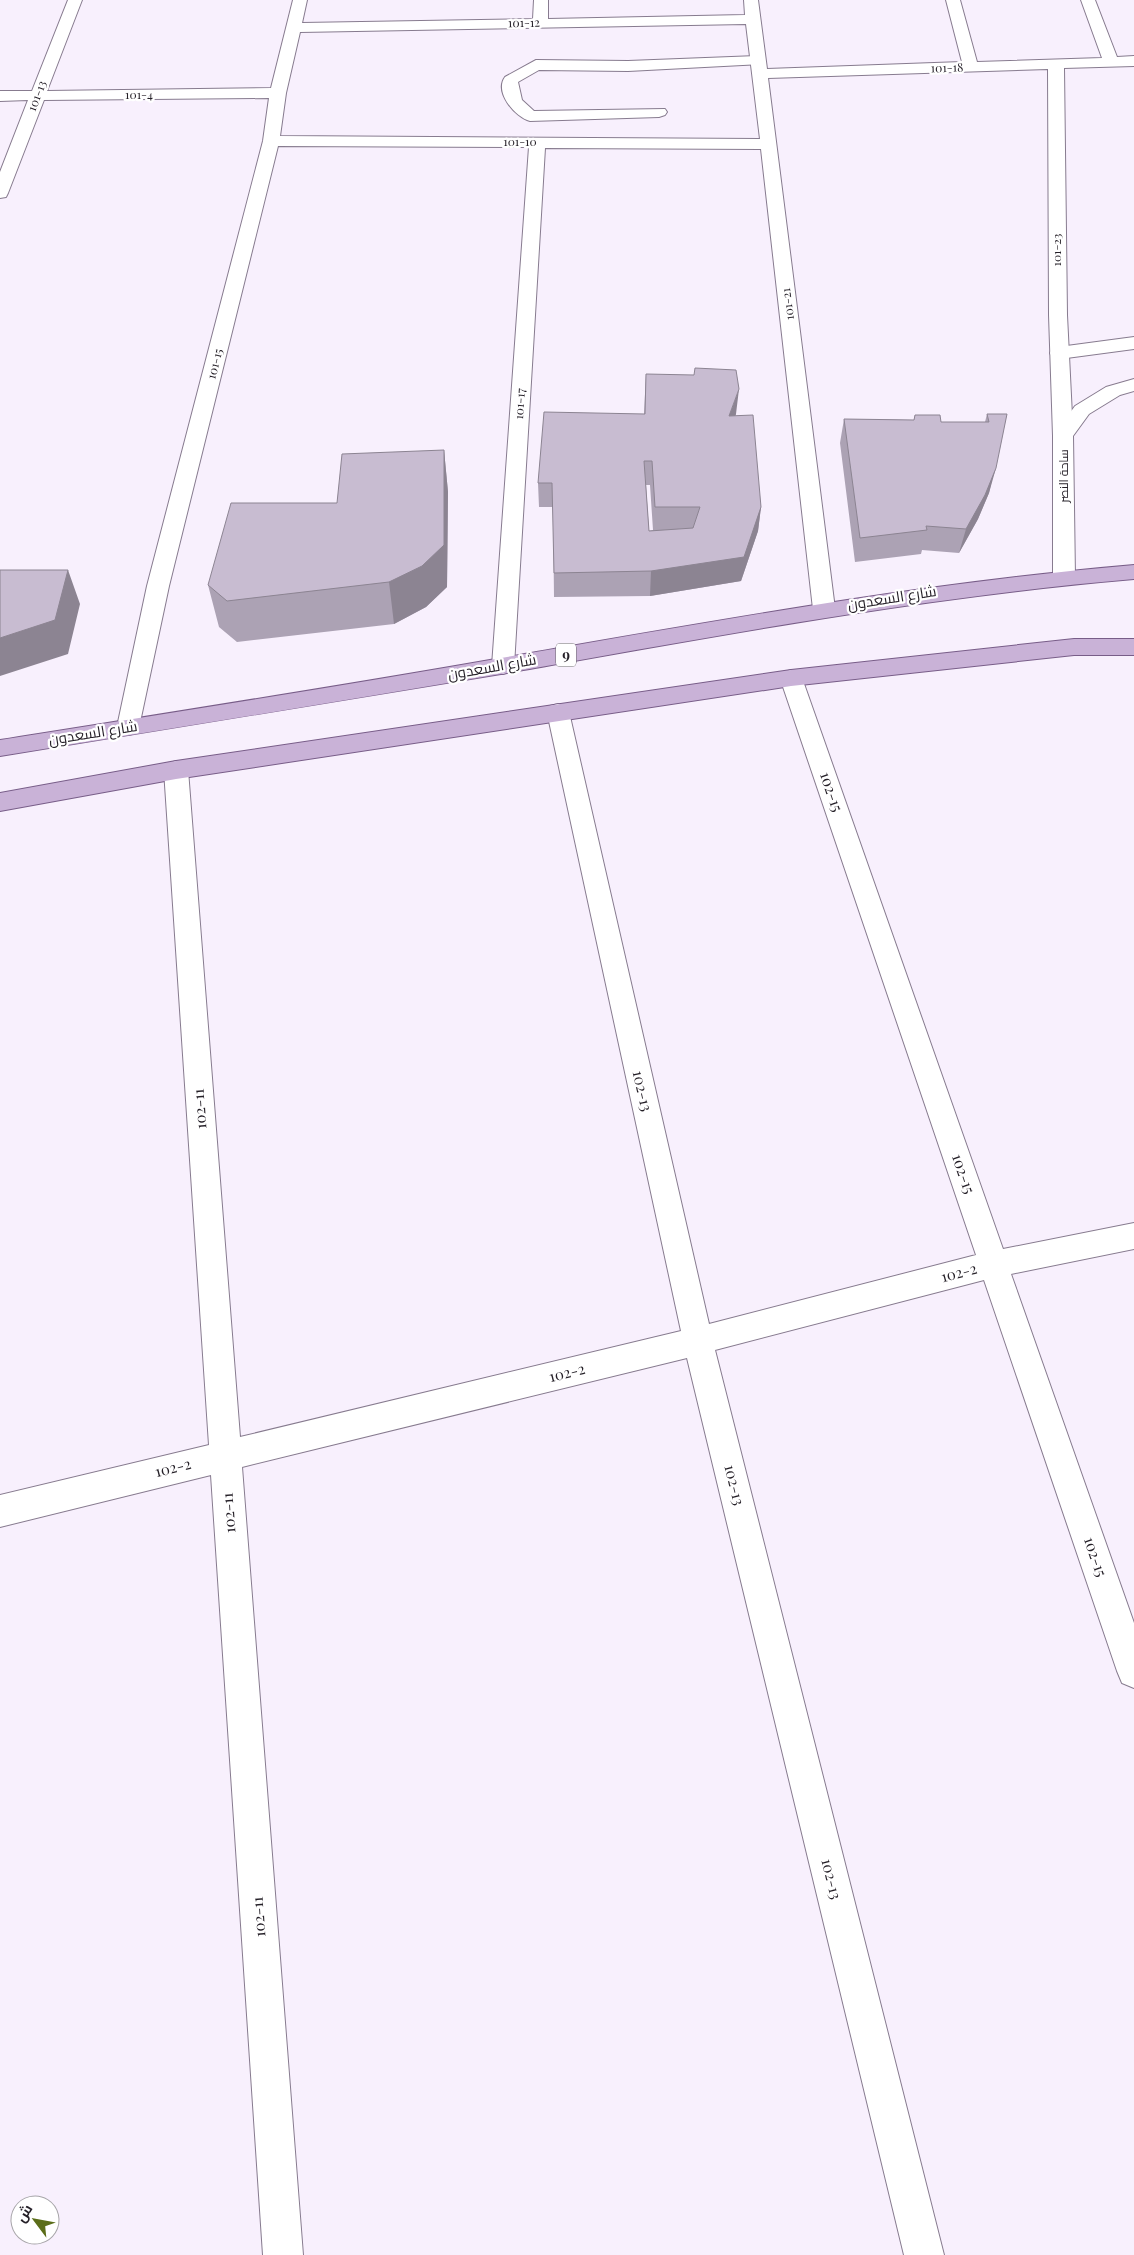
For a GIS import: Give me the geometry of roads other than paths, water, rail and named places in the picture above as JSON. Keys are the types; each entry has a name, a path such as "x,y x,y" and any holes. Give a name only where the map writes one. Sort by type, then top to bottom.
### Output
{"main road":[{"name":"شارع السعدون","path":"0,748 503,666 824,609 944,590 1064,577 1134,572"},
{"path":"0,802 176,770 792,678 1134,639"},
{"path":"1074,647 1134,647"}],"street":[{"name":"101-13","path":"0,193 75,0"},
{"name":"101-15","path":"128,727 158,586 271,141 278,93 295,28 300,0"},
{"path":"540,23 541,0"},
{"name":"101-21","path":"751,0 824,609"},
{"path":"953,0 971,67"},
{"path":"1088,0 1111,62"},
{"name":"101-12","path":"295,28 753,19"},
{"name":"101-18","path":"659,112 530,116 516,104 509,89 510,80 536,65 758,68 971,67 1134,61"},
{"name":"101-23","path":"1056,64 1059,353 1063,436"},
{"name":"101-4","path":"0,96 278,93"},
{"name":"101-10","path":"271,141 768,144"},
{"name":"101-17","path":"503,666 536,142"},
{"path":"1059,353 1134,343"},
{"name":"ساحة النصر","path":"1064,577 1063,436 1082,410 1113,391 1134,385"},
{"name":"102-15","path":"792,678 1134,1671"},
{"name":"102-13","path":"558,712 698,1341 924,2255"},
{"name":"102-11","path":"176,770 283,2255"},
{"name":"102-2","path":"0,1511 698,1341 994,1264 1134,1236"}]}
